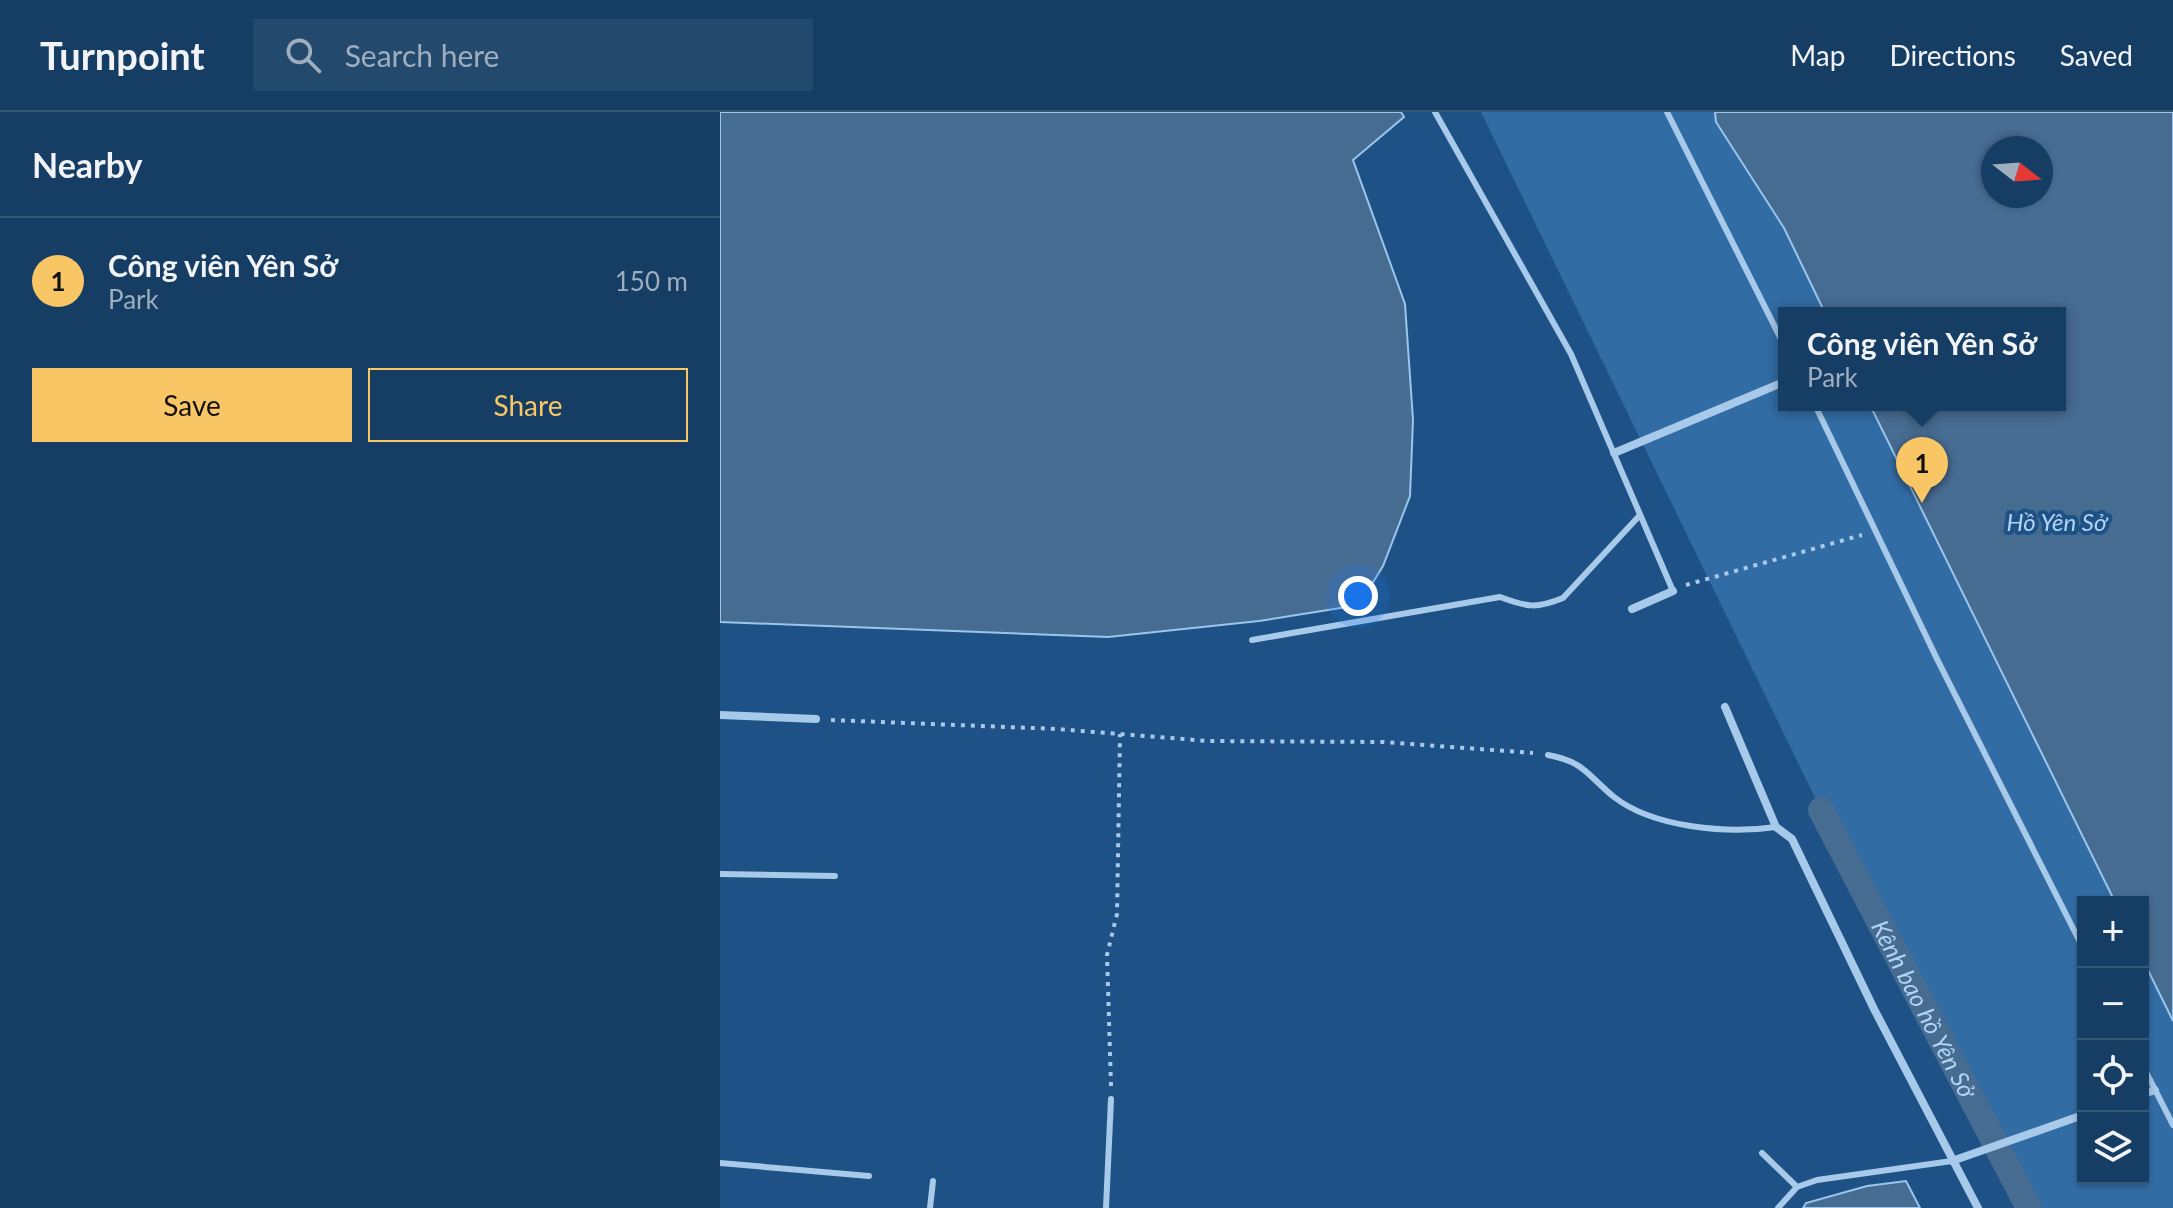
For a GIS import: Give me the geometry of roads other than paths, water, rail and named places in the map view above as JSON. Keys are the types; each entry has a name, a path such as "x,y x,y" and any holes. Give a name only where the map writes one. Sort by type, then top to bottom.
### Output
{"street":[{"path":"1614,453 1778,385"},
{"path":"1632,609 1673,591"},
{"path":"1725,707 1776,827 1792,839 1874,1009 1978,1208"},
{"path":"720,715 816,719"},
{"path":"2149,1092 2155,1090"},
{"path":"1952,1161 2077,1117"}],"lane":[{"path":"1435,112 1571,354 1673,591"},
{"path":"1667,112 1778,333"},
{"path":"1818,411 2077,936"},
{"path":"1252,640 1500,597 1526,607 1546,605 1563,598 1640,515"},
{"path":"1548,755 1579,764 1614,797 1633,809 1697,827 1747,831 1776,827"},
{"path":"720,874 835,876"},
{"path":"2149,1078 2173,1125"},
{"path":"1106,1208 1111,1099"},
{"path":"1762,1153 1797,1187"},
{"path":"1778,1208 1797,1187 1817,1180 1952,1161"},
{"path":"720,1163 869,1176"},
{"path":"930,1208 933,1181"}],"water":[{"path":"720,112 1401,112 1404,117 1353,160 1405,304 1413,420 1410,496 1383,566 1359,605 1259,621 1108,637 720,622"},
{"name":"Hồ Yên Sở","path":"1715,112 2173,112 2173,1021 2149,972 2149,896 2112,896 1873,411 2066,411 2066,307 1822,307 1784,228 1716,122"},
{"path":"1906,1181 1920,1208 1803,1208 1806,1203 1867,1186"}],"waterway":[{"name":"Kênh bao hồ Yên Sở","path":"1821,810 2029,1208"}],"place":[{"name":"Công viên Yên Sở","path":"1922,503"}]}
